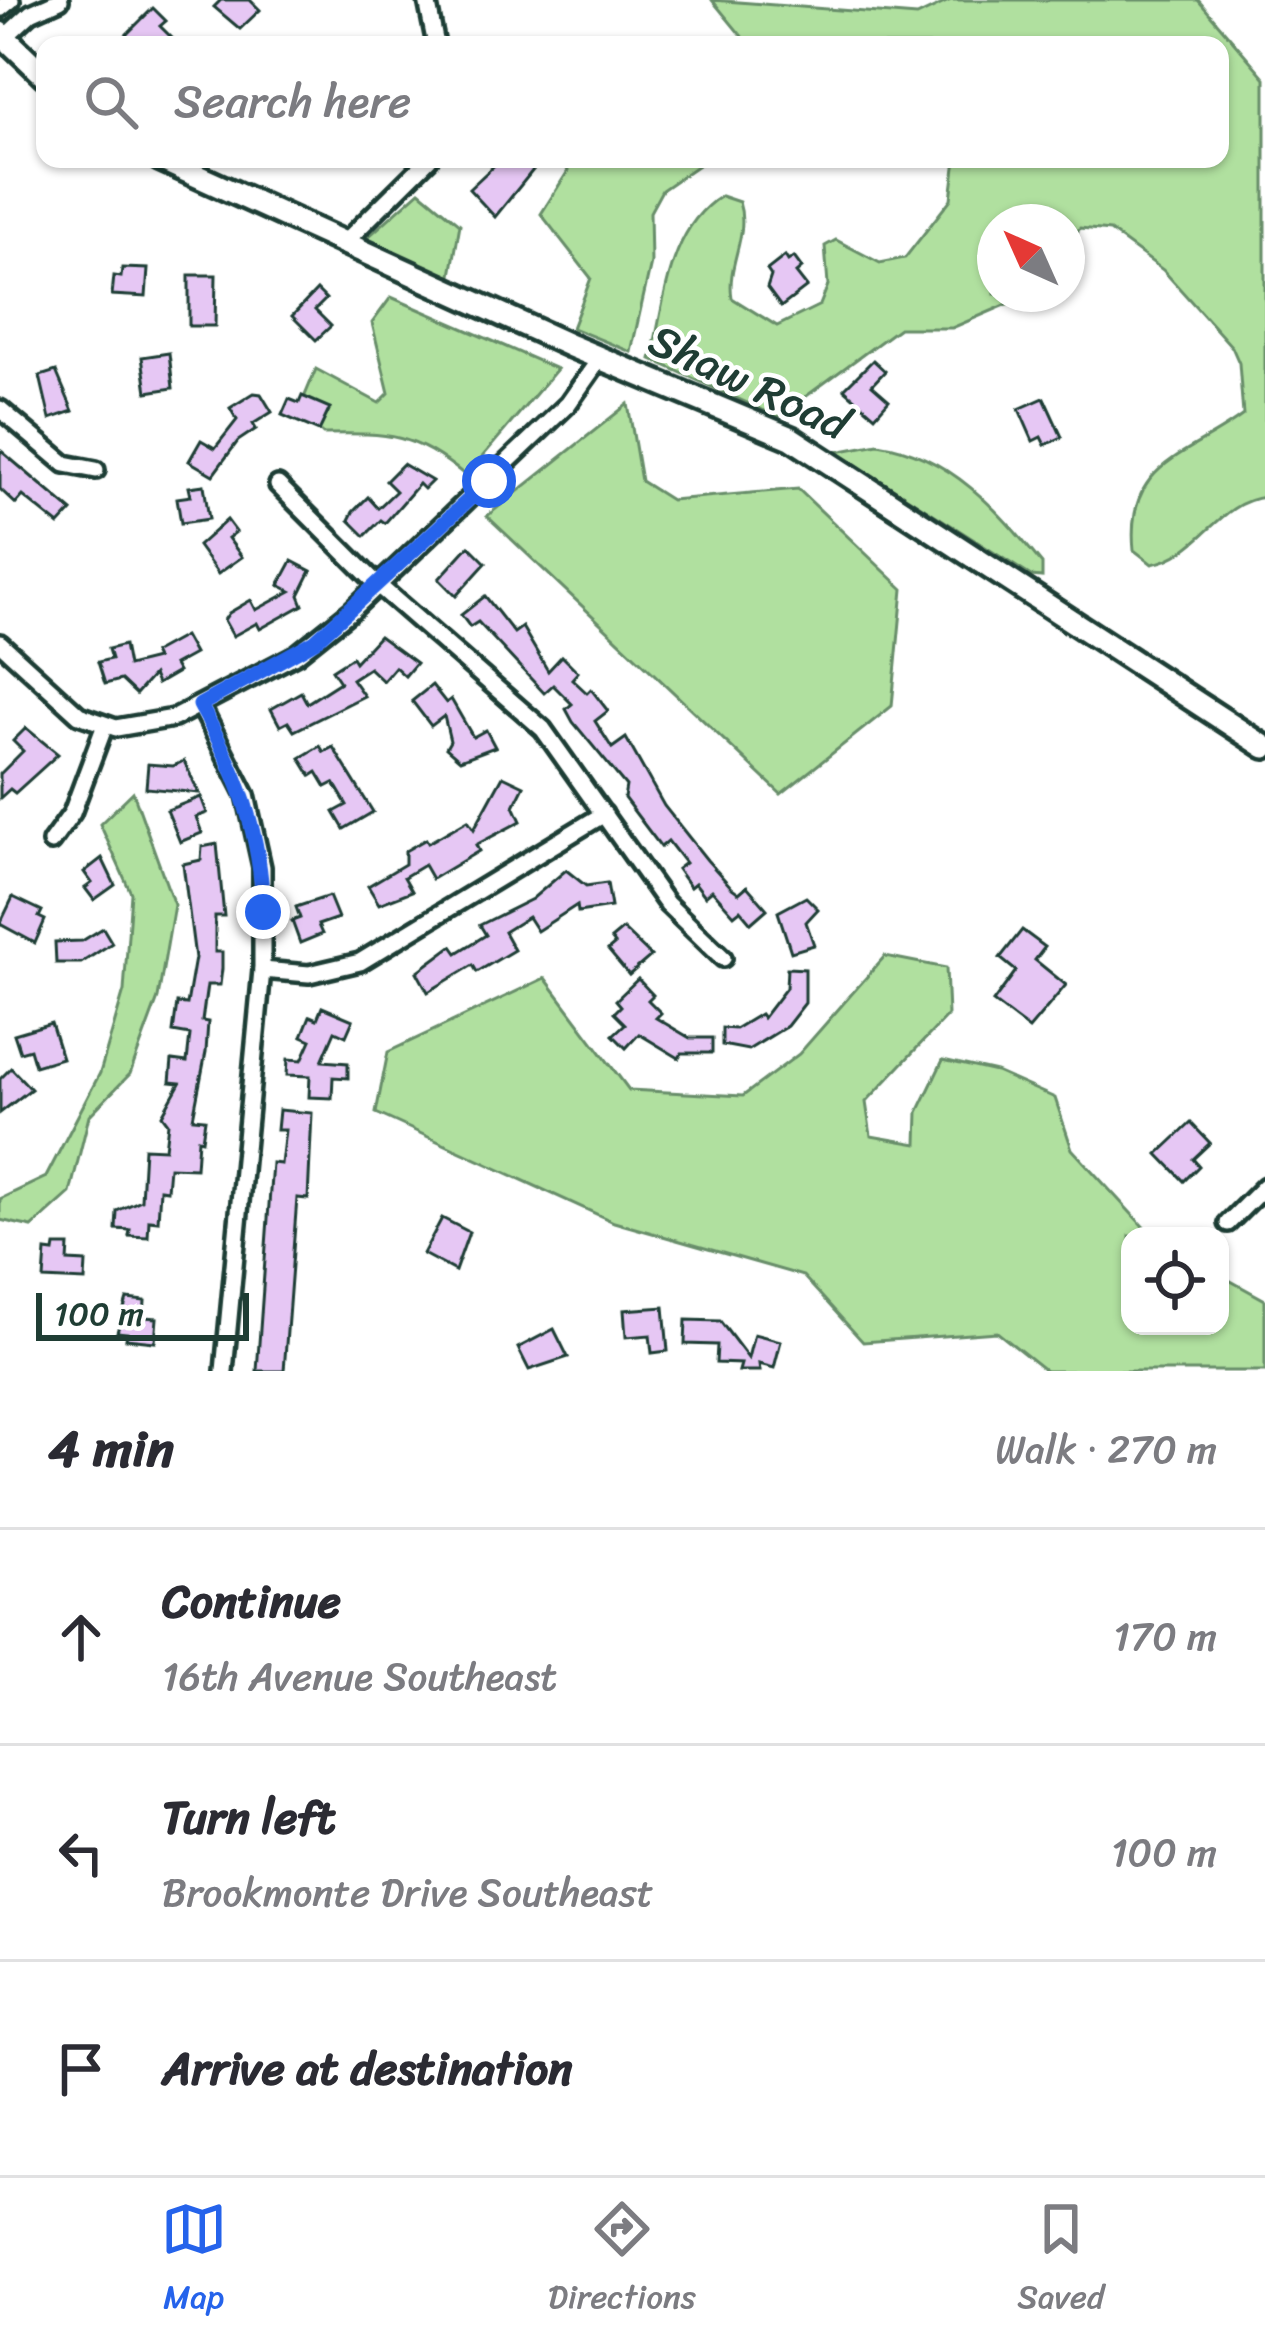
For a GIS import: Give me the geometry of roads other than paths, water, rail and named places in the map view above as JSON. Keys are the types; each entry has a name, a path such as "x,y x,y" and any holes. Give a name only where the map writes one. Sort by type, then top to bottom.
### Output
{"main road":[{"path":"2,35 36,67"},
{"name":"Shaw Road","path":"179,168 342,244 751,418 848,471 1265,747"}],"street":[{"path":"0,9 11,0"},
{"path":"2,35 31,13 60,0"},
{"path":"427,0 434,36"},
{"path":"342,244 420,168"},
{"path":"0,643 68,708 105,725 155,725 200,705 297,654 380,586 568,404 601,357"},
{"path":"0,409 64,464 96,470"},
{"path":"278,485 380,586 543,729 667,904 723,958"},
{"path":"200,705 246,795 258,839 262,970 224,1371"},
{"path":"52,842 72,813 105,725"},
{"path":"262,970 309,974 360,962 604,814"},
{"path":"1228,1223 1265,1186"}]}
